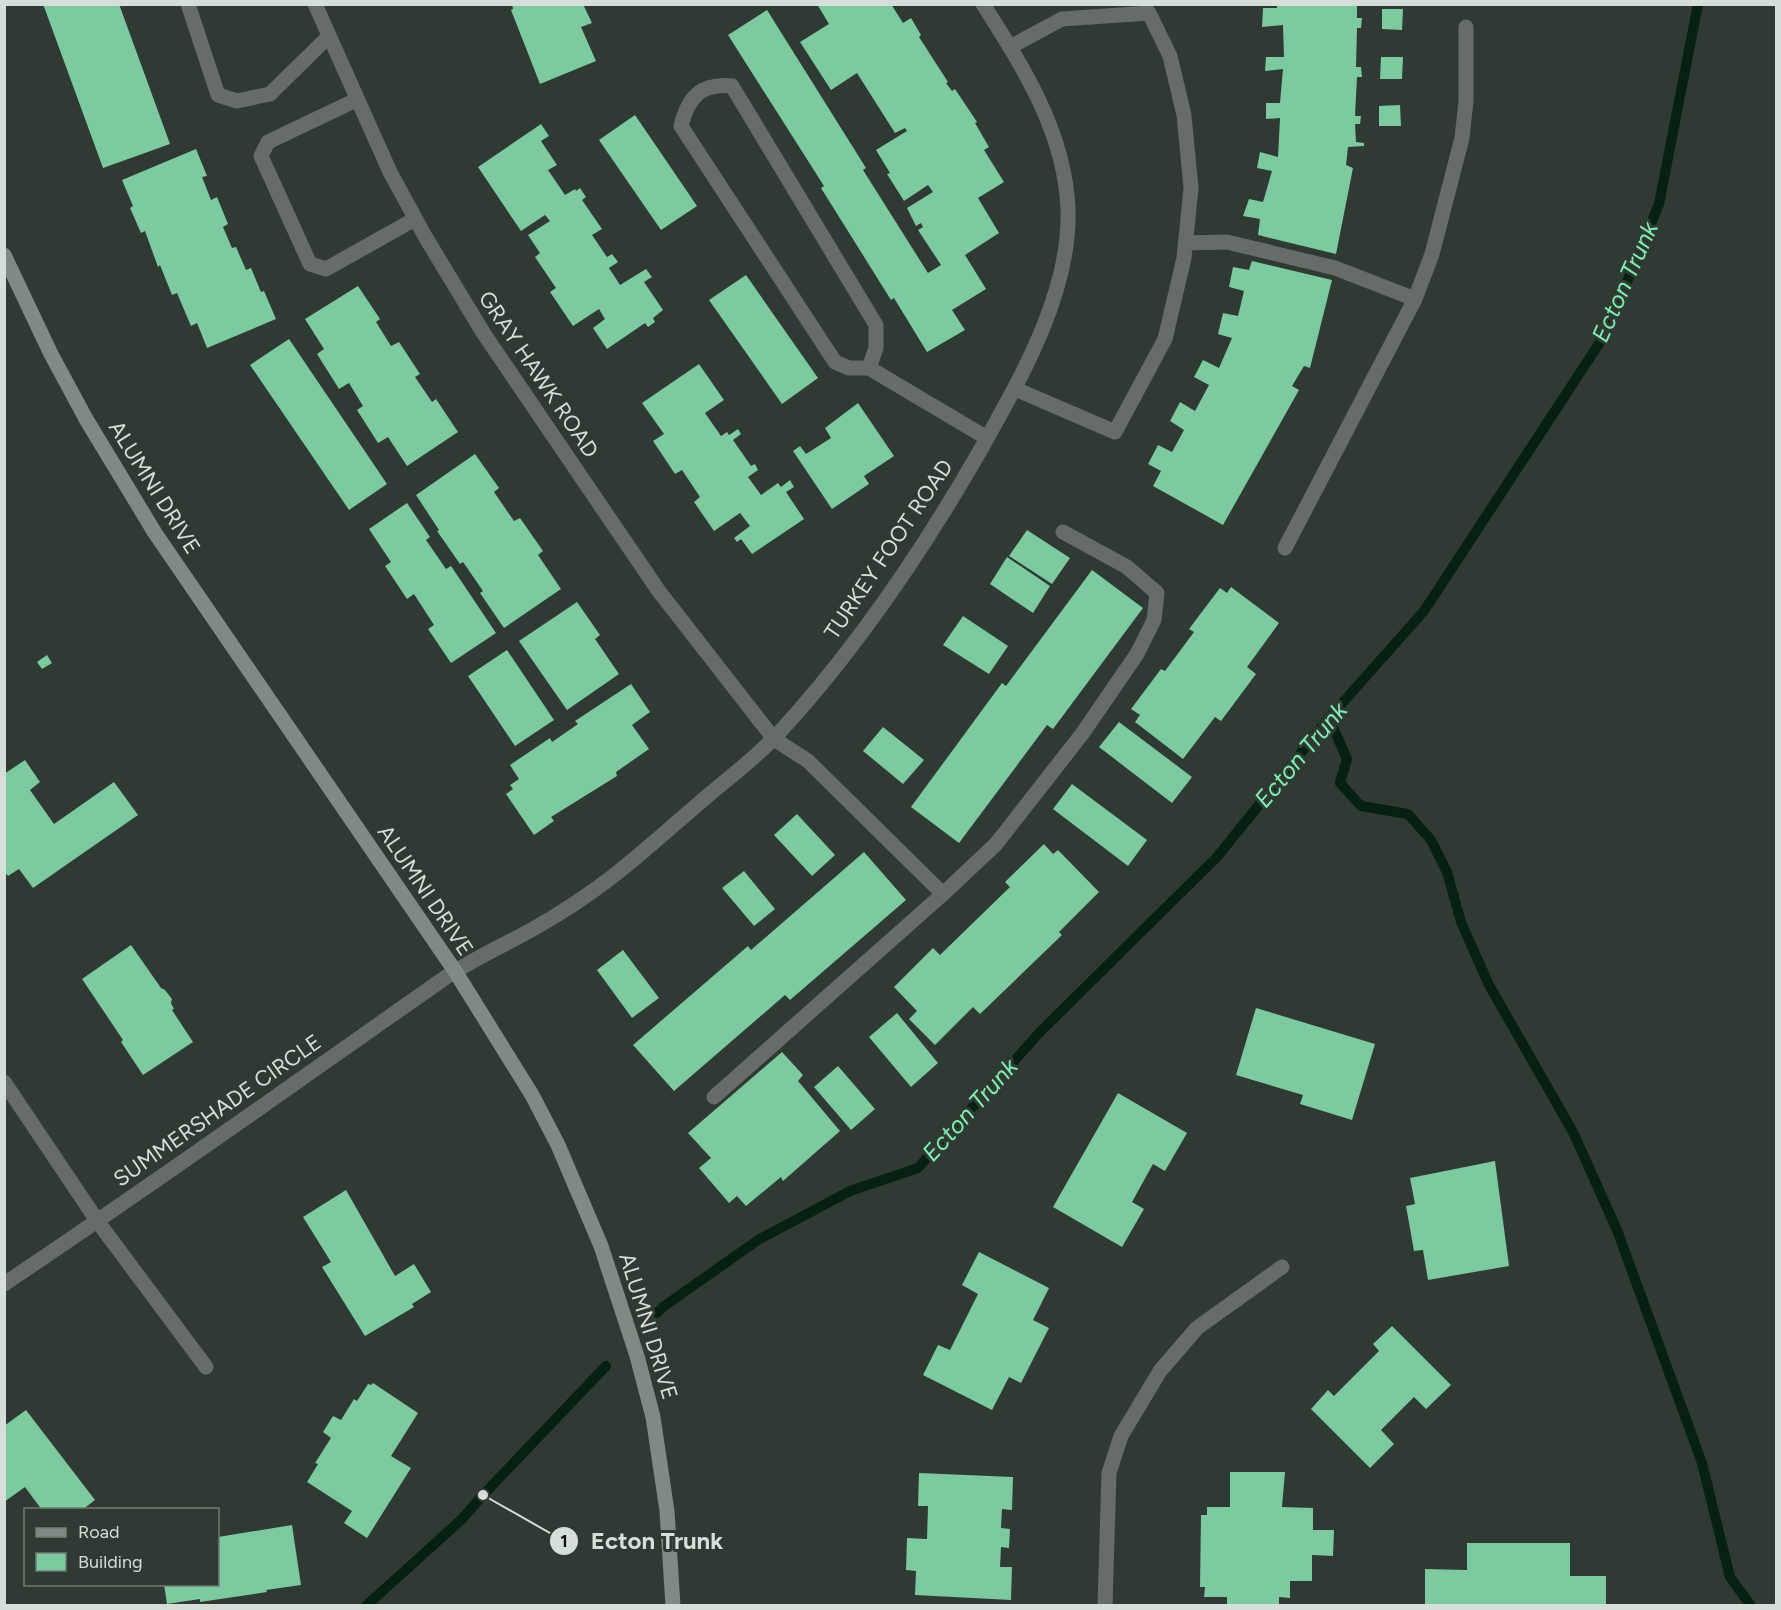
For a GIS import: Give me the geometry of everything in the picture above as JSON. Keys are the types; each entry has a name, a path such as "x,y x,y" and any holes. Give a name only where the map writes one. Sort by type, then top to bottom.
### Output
{"main road":[{"name":"ALUMNI DRIVE","path":"4,255 61,373 155,533 455,971 532,1095 558,1145 601,1246 637,1356 653,1417 667,1511 673,1605"}],"street":[{"path":"188,4 218,95 237,101 270,94 328,37"},
{"name":"GRAY HAWK ROAD","path":"315,4 356,100 415,219 484,334 658,590 774,739 808,761 943,894"},
{"name":"TURKEY FOOT ROAD","path":"455,971 539,926 609,879 774,739 829,676 893,590 947,510 1015,389 1054,299 1065,255 1068,209 1062,160 1045,109 983,4"},
{"path":"1010,47 1062,19 1149,13 1170,56 1184,115 1191,188 1184,258 1166,339 1116,432 1015,389"},
{"path":"1285,548 1415,299 1432,254 1462,138 1466,101 1466,27"},
{"path":"869,368 876,348 876,325 732,86 716,84 701,91 685,109 681,126 835,362 849,368 869,368 987,438"},
{"path":"356,100 268,142 261,156 310,264 326,268 415,219"},
{"path":"1186,243 1227,242 1324,265 1415,299"},
{"path":"714,1097 943,894 996,844 1082,734 1137,654 1154,620 1157,593 1127,567 1063,532"},
{"name":"SUMMERSHADE CIRCLE","path":"4,1284 98,1222 455,971"},
{"path":"4,1082 98,1222 206,1366"},
{"path":"1105,1605 1109,1473 1121,1436 1160,1371 1197,1328 1282,1267"}],"building":[{"path":"43,4 119,4 170,144 103,168"},
{"path":"512,4 583,4 592,23 581,27 596,61 540,84 511,10 513,9"},
{"path":"817,4 891,4 903,23 911,18 921,35 919,37 948,82 946,83 952,91 955,89 977,122 975,123 989,147 984,150 1004,182 978,198 999,233 965,255 986,289 952,310 965,330 927,352 894,298 891,300 821,188 824,186 728,35 767,10 866,168 863,170 928,273 941,265 918,230 923,227 921,223 916,226 907,208 933,192 928,185 904,201 887,174 890,173 876,150 907,131 905,128 895,133 857,73 831,90 800,42 829,24"},
{"path":"1277,4 1357,4 1357,18 1362,18 1361,28 1357,28 1356,67 1361,67 1362,77 1357,77 1355,116 1361,116 1360,124 1355,124 1356,142 1364,143 1364,146 1348,147 1346,165 1353,168 1336,254 1258,235 1260,219 1243,216 1249,199 1263,202 1272,171 1257,168 1260,152 1278,157 1280,118 1266,119 1266,103 1280,103 1283,69 1265,71 1266,57 1284,57 1283,25 1262,27 1263,8 1277,8"},
{"path":"1382,9 1403,9 1402,30 1382,29"},
{"path":"1381,57 1403,57 1402,79 1380,79"},
{"path":"1400,105 1401,126 1379,126 1379,106"},
{"path":"635,115 697,206 661,230 599,140"},
{"path":"541,124 549,136 541,141 557,165 548,170 565,195 580,188 586,197 582,200 602,229 592,235 607,257 612,254 618,262 609,268 620,285 646,269 652,277 644,282 663,310 653,318 655,322 648,327 645,323 607,349 593,328 605,319 599,309 573,326 550,292 556,288 535,257 540,253 528,235 550,221 545,215 521,231 478,167"},
{"path":"196,149 207,176 202,177 211,200 217,197 228,224 223,227 232,248 236,247 246,270 251,268 276,319 207,348 197,323 191,326 177,293 172,295 160,265 158,267 145,231 141,233 130,208 133,206 122,180"},
{"path":"1252,261 1332,280 1310,368 1304,366 1292,386 1299,390 1223,525 1153,486 1161,471 1148,464 1158,445 1172,452 1184,430 1170,421 1180,402 1195,411 1209,385 1194,377 1203,360 1219,368 1232,338 1218,334 1223,313 1238,316 1244,291 1229,287 1233,267 1249,270"},
{"path":"746,275 818,378 782,404 709,300"},
{"path":"358,286 380,319 376,322 391,346 399,342 420,374 415,377 432,402 436,399 458,432 407,466 388,437 378,443 357,410 363,406 349,383 339,389 317,354 324,349 305,319"},
{"path":"289,339 387,484 349,510 250,365"},
{"path":"699,364 724,400 705,413 721,436 727,432 729,435 738,429 741,434 733,440 751,466 755,464 758,470 748,477 761,495 778,483 781,487 790,480 794,487 786,492 804,519 752,554 741,539 737,542 734,538 750,526 740,513 714,531 694,502 700,497 682,470 675,474 653,441 664,434 642,403"},
{"path":"858,403 894,456 864,476 869,484 832,509 793,451 800,446 806,454 831,438 825,428"},
{"path":"475,454 499,488 494,492 514,521 520,518 543,551 538,555 561,589 504,628 480,593 483,591 463,562 460,564 416,495"},
{"path":"407,503 430,537 426,540 446,569 451,566 496,633 451,663 428,629 434,625 414,594 407,599 385,566 391,562 369,529"},
{"path":"1027,530 1070,558 1052,584 1009,556"},
{"path":"1007,557 1050,586 1033,613 990,584"},
{"path":"1092,570 1143,608 1053,729 1047,725 959,843 911,807 1002,683 1006,686"},
{"path":"1231,587 1279,623 1247,667 1256,674 1221,721 1215,717 1183,759 1135,722 1140,715 1131,709 1161,669 1165,671 1194,632 1189,629 1220,588 1227,593"},
{"path":"577,602 600,635 595,639 619,674 567,710 519,641"},
{"path":"963,616 1008,646 989,674 943,645"},
{"path":"507,650 554,720 515,746 468,676"},
{"path":"47,655 52,663 42,669 37,662"},
{"path":"631,684 650,712 632,725 649,749 616,772 617,776 551,817 554,821 534,835 506,794 513,789 510,785 519,779 510,765 550,738 552,742 578,724 575,721"},
{"path":"1119,722 1192,777 1172,803 1099,747"},
{"path":"883,727 924,760 903,784 863,751"},
{"path":"25,760 40,782 30,790 54,824 114,782 138,815 33,888 19,869 8,876 4,871 4,774"},
{"path":"1072,784 1147,840 1128,866 1053,809"},
{"path":"797,814 835,855 812,876 774,835"},
{"path":"1044,844 1053,854 1058,850 1099,892 1059,932 1062,935 980,1014 973,1007 935,1045 909,1019 917,1011 894,987 933,948 940,955 1010,887 1005,882"},
{"path":"864,852 906,900 790,1000 785,995 674,1091 633,1045 748,946 751,950"},
{"path":"744,871 775,909 754,926 722,888"},
{"path":"131,945 161,988 172,999 174,1009 172,1010 193,1042 143,1075 121,1042 123,1040 82,979"},
{"path":"623,950 659,998 632,1018 597,970"},
{"path":"1256,1008 1375,1044 1352,1120 1300,1104 1303,1095 1236,1075"},
{"path":"897,1013 938,1063 911,1087 869,1037"},
{"path":"782,1052 803,1075 798,1081 840,1131 783,1181 781,1177 746,1206 737,1196 729,1203 699,1168 711,1158 688,1133"},
{"path":"838,1066 875,1109 851,1130 814,1087"},
{"path":"1118,1093 1187,1133 1165,1171 1153,1164 1132,1202 1144,1209 1122,1247 1053,1207"},
{"path":"1495,1161 1509,1266 1428,1280 1423,1250 1414,1251 1406,1206 1415,1204 1410,1178"},
{"path":"346,1190 395,1276 414,1264 431,1292 412,1304 414,1307 365,1336 322,1267 331,1262 303,1217"},
{"path":"979,1252 1049,1288 1033,1320 1049,1328 1021,1383 1009,1377 992,1410 923,1375 938,1345 950,1350 978,1294 962,1285"},
{"path":"1392,1326 1451,1385 1426,1409 1414,1397 1381,1430 1394,1444 1370,1468 1311,1409 1328,1390 1334,1396 1379,1351 1373,1344"},
{"path":"373,1383 418,1413 391,1456 411,1468 367,1538 344,1523 352,1511 307,1482 318,1464 315,1463 331,1438 323,1432 333,1416 341,1420 354,1399 357,1401 368,1384"},
{"path":"26,1410 95,1500 85,1508 41,1508 25,1487 4,1502 4,1426"},
{"path":"1230,1472 1285,1472 1282,1507 1313,1508 1313,1530 1334,1530 1333,1556 1312,1555 1312,1581 1290,1581 1290,1598 1279,1597 1279,1606 1227,1606 1227,1597 1204,1597 1205,1587 1200,1587 1201,1515 1207,1515 1207,1507 1230,1507"},
{"path":"919,1473 1013,1477 1012,1510 1002,1509 1001,1528 1010,1529 1009,1548 1001,1547 1000,1567 1012,1567 1011,1600 915,1595 916,1571 906,1570 907,1538 927,1539 928,1506 918,1506"},
{"path":"292,1525 301,1585 200,1602 200,1599 167,1604 164,1586 219,1586 219,1537"},
{"path":"1467,1543 1570,1543 1570,1576 1606,1576 1606,1606 1425,1606 1425,1569 1467,1570"}],"waterway":[{"name":"Ecton Trunk","path":"657,1313 758,1240 850,1191 918,1168 1041,1031 1217,857 1329,718 1424,611 1606,333 1659,204 1698,4"},
{"path":"1329,718 1347,759 1340,783 1361,806 1408,814 1431,840 1447,872 1461,922 1489,985 1573,1132 1617,1230 1702,1463 1730,1577 1751,1606"},
{"name":"Ecton Trunk","path":"366,1606 462,1519 606,1366"}],"place":[{"name":"Ecton Trunk","path":"483,1495"}]}
